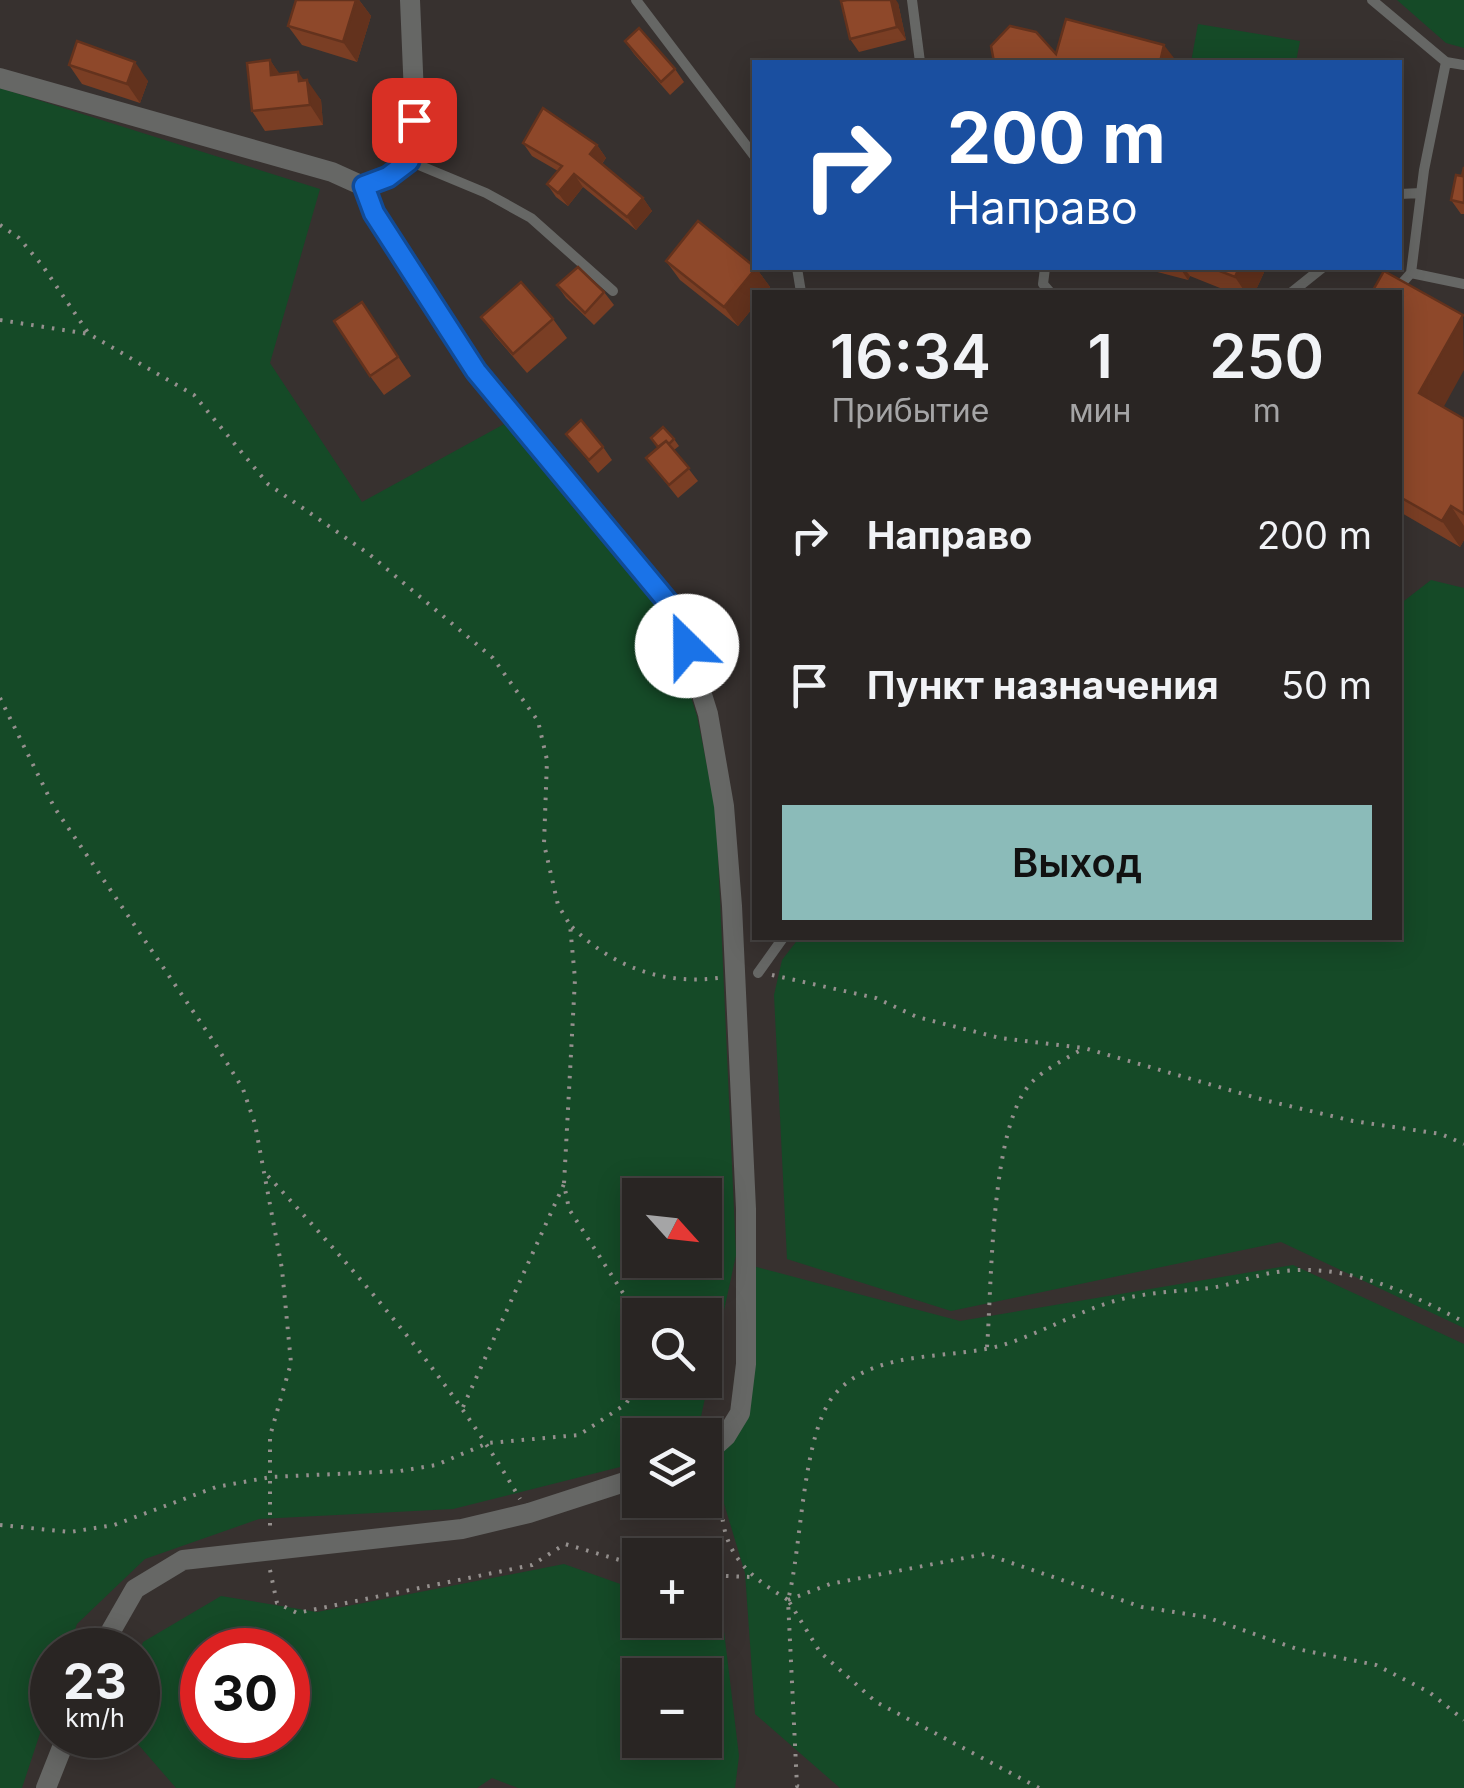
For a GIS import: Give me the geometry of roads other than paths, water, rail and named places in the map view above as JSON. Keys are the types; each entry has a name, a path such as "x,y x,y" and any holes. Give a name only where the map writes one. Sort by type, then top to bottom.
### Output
{"street":[{"path":"0,78 332,172 364,186 388,177 409,161 414,120 410,0"},
{"path":"364,186 374,213 476,371 676,612 708,714 724,806 746,1210 746,1364 740,1413 722,1436"},
{"path":"113,1628 135,1589 184,1560 462,1528 529,1514 622,1484"},
{"path":"46,1788 58,1758"}],"lane":[{"path":"636,0 752,153"},
{"path":"912,0 920,60"},
{"path":"1372,0 1446,62 1464,65"},
{"path":"1396,290 1411,273 1420,193 1446,62"},
{"path":"409,161 486,192 531,218 613,292"},
{"path":"1402,194 1420,193"},
{"path":"1294,290 1320,270"},
{"path":"1411,273 1464,284"},
{"path":"758,973 782,940"}]}
